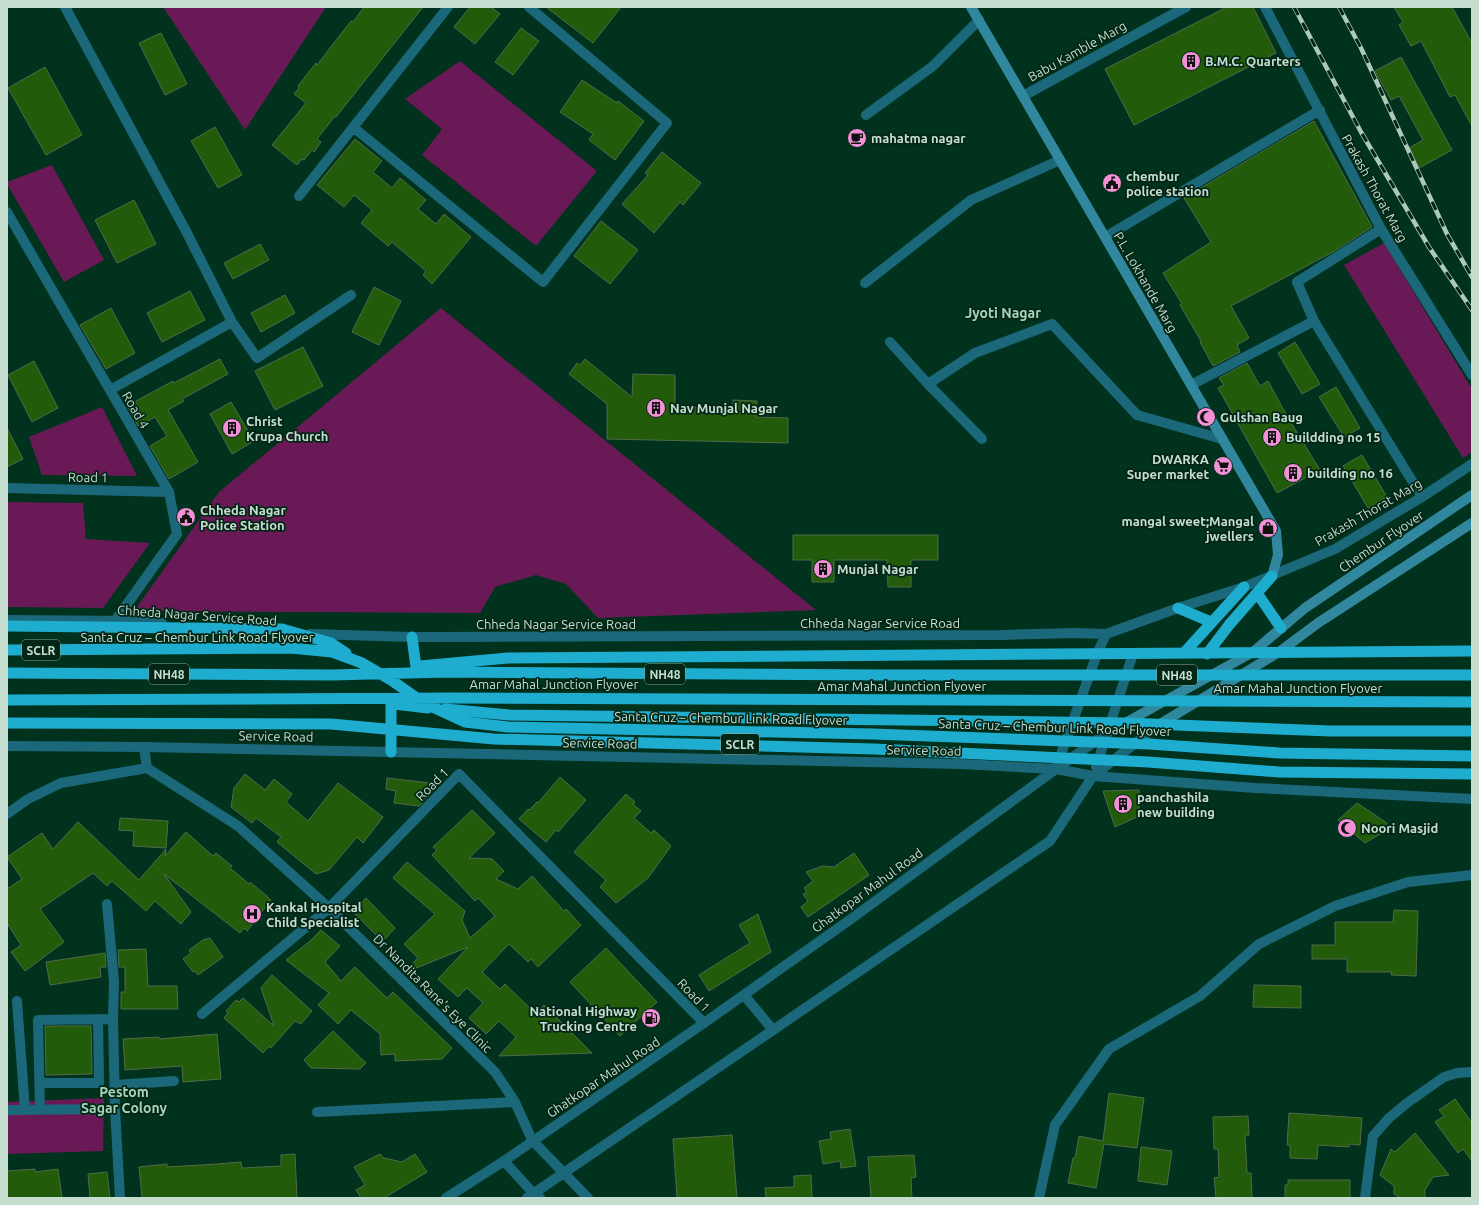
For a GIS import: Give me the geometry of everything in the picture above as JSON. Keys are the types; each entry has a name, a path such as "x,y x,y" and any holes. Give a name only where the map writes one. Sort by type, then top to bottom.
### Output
{"highway":[{"path":"1207,654 1229,625 1272,576"},
{"path":"1184,653 1244,587"},
{"path":"1258,593 1281,628"},
{"path":"1178,608 1212,622"},
{"path":"7,626 282,629 330,642 362,663"},
{"path":"412,637 416,667"},
{"name":"Santa Cruz – Chembur Link Road Flyover","path":"7,650 291,648 332,652 362,663 391,680 424,703 465,722 508,727 873,734 1149,744 1280,754 1472,756"},
{"path":"332,675 508,658 1472,651"},
{"name":"Amar Mahal Junction Flyover","path":"332,675 447,672 883,675 1472,675"},
{"name":"NH48","path":"7,673 332,675"},
{"name":"Amar Mahal Junction Flyover","path":"331,699 461,698 1472,702"},
{"path":"331,699 509,715 1073,722 1109,728 1125,722 1330,731 1472,731"},
{"name":"NH48","path":"7,700 331,699"},
{"path":"391,704 392,752"},
{"name":"Santa Cruz – Chembur Link Road Flyover","path":"7,723 331,724 494,739 874,748 1148,762 1279,772 1472,774"}],"main road":[{"name":"P.L. Lokhande Marg","path":"971,7 1276,531 1278,555 1272,576"},
{"name":"Chembur Flyover","path":"1281,628 1305,608 1472,496"},
{"path":"1160,724 1279,652 1318,623 1472,523"},
{"path":"1125,722 1253,652 1281,628"}],"street":[{"path":"65,7 187,233 232,322 257,358 351,295"},
{"path":"299,196 448,7"},
{"path":"354,127 542,282 667,123 529,7"},
{"name":"Babu Kamble Marg","path":"1023,96 1186,7"},
{"name":"Prakash Thorat Marg","path":"1265,7 1381,229 1472,375"},
{"path":"866,115 933,66 979,20"},
{"path":"1105,237 1320,110"},
{"path":"865,283 971,200 1060,160"},
{"name":"Road 4","path":"7,212 168,492 177,534 115,621"},
{"path":"1381,229 1297,282 1314,321 1422,497"},
{"path":"1191,385 1314,321"},
{"path":"110,390 232,322"},
{"path":"928,384 975,353 1052,324 1137,415 1222,439"},
{"path":"890,342 928,384 982,439"},
{"name":"Prakash Thorat Marg","path":"1106,634 1178,608 1244,587 1335,549 1422,497 1472,464"},
{"name":"Road 1","path":"7,488 168,492"},
{"name":"Chheda Nagar Service Road","path":"7,620 136,621 254,633 412,637 993,635 1074,632 1106,634"},
{"path":"1056,769 1097,654 1106,634"},
{"path":"504,1161 533,1197 564,1173 1050,841 1093,776 1134,654"},
{"path":"1093,776 1160,724"},
{"name":"Ghatkopar Mahul Road","path":"446,1198 504,1161 532,1140 744,995 851,919 1056,769 1109,728"},
{"name":"Service Road","path":"7,746 144,747 961,764 1056,769 1093,776 1255,788 1472,799"},
{"path":"7,814 28,800 61,783 147,768 144,747"},
{"name":"Dr Nandita Rane's Eye Clinic","path":"147,768 238,826 329,908 495,1072 515,1102 532,1140"},
{"name":"Road 1","path":"202,1014 329,908 459,774 704,1023"},
{"path":"1039,1198 1055,1125 1109,1049 1200,996 1259,944 1335,906 1408,882 1472,875"},
{"path":"107,904 114,982 113,1019 115,1109 120,1198"},
{"path":"744,995 773,1030"},
{"path":"17,1002 25,1110"},
{"path":"40,1083 99,1083 98,1019"},
{"path":"40,1110 38,1020 113,1019"},
{"path":"1365,1198 1373,1136 1406,1102 1444,1076 1472,1072"},
{"path":"115,1085 174,1080"},
{"path":"317,1112 515,1102"},
{"path":"7,1110 115,1109"},
{"path":"532,1140 588,1198"}],"shaded area":[{"path":"163,7 326,7 245,130"},
{"path":"460,61 597,171 536,246 422,155 442,129 405,99"},
{"path":"52,165 104,260 64,282 7,184 7,182"},
{"path":"1384,243 1472,389 1472,452 1463,458 1344,265"},
{"path":"441,308 816,610 598,618 566,584 536,575 495,587 480,613 134,611 219,492"},
{"path":"102,407 137,476 42,475 29,437"},
{"path":"7,502 83,503 86,539 150,543 103,608 7,607"},
{"path":"104,1098 103,1151 7,1154 7,1102"}],"building":[{"path":"364,7 423,7 317,139 321,142 314,152 312,150 304,160 302,159 297,165 272,145 306,103 294,94 299,88 298,86"},
{"path":"470,7 491,7 500,14 475,44 454,27"},
{"path":"546,7 621,7 593,43"},
{"name":"B.M.C. Quarters","path":"1227,7 1253,7 1276,53 1134,125 1105,69"},
{"path":"1394,7 1452,7 1472,43 1472,126 1455,95 1450,97 1421,41 1411,46 1399,25 1403,22"},
{"path":"521,28 539,41 513,75 495,62"},
{"path":"161,33 187,84 165,95 139,43"},
{"path":"1401,57 1452,150 1419,168 1409,148 1423,140 1399,96 1391,100 1375,71"},
{"path":"45,67 82,135 46,155 8,88"},
{"path":"582,80 617,103 618,101 644,121 615,160 589,140 593,134 560,112"},
{"path":"1314,121 1372,227 1333,252 1231,306 1249,338 1237,345 1240,352 1213,366 1200,342 1201,341 1180,305 1182,304 1163,273 1211,242 1184,198"},
{"path":"215,127 242,175 218,188 191,141"},
{"path":"355,139 382,161 373,172 392,188 400,178 426,200 418,209 436,224 444,214 471,237 432,284 423,275 426,271 392,242 388,246 361,223 372,210 354,195 344,207 317,185"},
{"path":"662,152 701,183 683,205 680,202 654,233 622,204 648,175 645,173"},
{"path":"134,200 156,244 117,263 95,220"},
{"path":"601,221 638,250 610,284 574,256"},
{"path":"260,244 269,260 233,279 224,263"},
{"path":"374,287 401,301 379,345 352,332"},
{"path":"190,291 205,320 162,342 147,313"},
{"path":"285,295 295,313 261,332 251,313"},
{"path":"111,308 135,353 106,369 80,325"},
{"path":"1295,342 1320,384 1302,394 1278,353"},
{"path":"303,347 323,386 275,410 255,371"},
{"path":"220,359 228,374 182,399 184,401 168,410 198,462 169,479 150,446 167,436 155,417 138,426 127,406 173,381 174,383"},
{"name":"Nav Munjal Nagar","path":"585,359 632,397 633,374 675,375 675,407 733,408 733,400 757,401 756,417 788,418 788,443 607,439 607,404 569,374 577,363 580,365"},
{"path":"34,361 58,408 32,422 8,375"},
{"path":"1247,363 1260,386 1268,381 1287,416 1320,470 1277,493 1218,388 1224,385 1219,378"},
{"path":"1336,387 1360,428 1344,437 1319,397"},
{"name":"Christ Krupa Church","path":"231,402 254,441 232,454 210,414"},
{"path":"7,428 23,459 7,467"},
{"path":"1362,455 1387,497 1368,508 1343,466"},
{"name":"Munjal Nagar","path":"793,535 938,535 938,560 911,560 911,587 888,587 887,560 834,560 834,582 812,582 812,560 793,560"},
{"path":"245,774 265,790 274,779 292,794 286,802 308,821 338,783 383,817 363,843 357,837 329,870 316,874 277,842 281,837 256,818 252,823 231,807 234,788"},
{"path":"560,777 586,800 558,832 556,830 546,842 519,819 528,809 529,810 537,802 538,803"},
{"path":"387,778 430,783 429,796 426,799 424,798 423,802 419,806 394,803 396,791 386,789"},
{"name":"panchashila new building","path":"1139,790 1139,816 1115,827 1103,791"},
{"path":"626,794 635,802 633,804 641,811 634,818 651,833 654,830 671,846 648,878 616,903 600,887 606,880 574,852"},
{"path":"1357,803 1387,823 1385,831 1365,843 1338,820"},
{"path":"472,810 495,833 469,858 492,859 504,871 496,879 518,889 532,876 564,911 566,909 581,925 538,967 531,959 528,962 509,944 482,972 500,989 505,984 536,1014 544,1005 592,1053 499,1056 516,1037 499,1021 486,1034 469,1018 483,1003 467,988 458,997 438,979 468,947 404,973 418,958 404,944 435,914 393,878 407,862 465,911 462,920 470,938 495,916 478,898 475,901 432,855 437,850 433,847"},
{"path":"120,818 168,821 166,848 133,846 134,831 119,830"},
{"path":"78,822 139,880 166,849 165,856 186,832 213,856 216,853 232,866 230,868 249,884 250,882 271,900 247,931 244,928 240,933 164,874 191,912 181,924 155,901 146,911 112,881 107,886 93,873 40,909 64,942 25,971 11,952 21,945 7,923 7,889 22,879 7,857 42,833 53,849"},
{"path":"854,853 869,875 808,917 801,907 808,901 803,894 807,892 804,888 813,881 806,872 823,866 834,867"},
{"path":"366,898 395,928 385,939 382,937 380,939 353,912"},
{"path":"1394,910 1418,911 1416,976 1391,975 1392,972 1347,972 1347,959 1312,959 1312,945 1335,945 1335,922 1393,922"},
{"path":"758,914 771,952 709,991 699,975 750,943 739,925"},
{"path":"321,930 340,946 325,962 341,981 355,967 387,998 393,992 452,1048 442,1059 395,1061 395,1054 381,1055 380,1034 351,1010 338,1024 318,1005 329,993 286,960 309,942"},
{"path":"210,938 223,957 198,975 195,971 193,972 183,959 191,953 189,950 203,940"},
{"path":"606,948 657,1002 620,1036 570,982"},
{"path":"146,949 148,986 177,986 178,1009 121,1009 121,992 125,992 125,967 119,967 118,950"},
{"path":"105,953 106,967 100,967 101,977 50,985 46,962"},
{"path":"272,975 312,1011 301,1024 295,1021 271,1048 269,1046 263,1053 224,1018 228,1013 226,1011 236,1000 239,1002 243,998 274,1026 261,988"},
{"path":"1254,985 1301,986 1301,1008 1253,1007"},
{"path":"45,1026 91,1026 92,1074 46,1075"},
{"path":"333,1031 366,1063 360,1069 311,1068 304,1060"},
{"path":"217,1034 221,1079 183,1082 182,1066 125,1070 123,1039 159,1037 159,1039"},
{"path":"1109,1093 1144,1098 1137,1148 1104,1144 1096,1188 1068,1183 1079,1136 1103,1141"},
{"path":"1455,1099 1472,1123 1472,1161 1463,1149 1458,1153 1435,1122 1444,1116 1439,1110"},
{"path":"1289,1113 1362,1118 1360,1145 1349,1144 1349,1147 1318,1145 1317,1159 1290,1158 1290,1145 1287,1145"},
{"path":"1248,1116 1249,1135 1245,1135 1247,1173 1251,1173 1252,1198 1216,1198 1214,1178 1219,1177 1218,1149 1214,1149 1213,1117"},
{"path":"850,1129 856,1166 841,1168 840,1161 823,1164 819,1141 831,1139 830,1132"},
{"path":"1415,1133 1449,1175 1433,1177 1425,1190 1425,1198 1401,1198 1394,1194 1394,1186 1380,1175 1391,1149 1395,1152"},
{"path":"732,1135 737,1198 677,1198 673,1139"},
{"path":"1141,1147 1172,1151 1167,1185 1138,1181"},
{"path":"295,1154 297,1198 142,1198 139,1167 167,1164 167,1167 241,1162 242,1168 281,1166 281,1155"},
{"path":"380,1154 384,1158 402,1162 415,1154 427,1172 384,1198 361,1198 356,1190 365,1185 354,1167"},
{"path":"914,1155 916,1177 911,1178 912,1198 871,1198 868,1157"},
{"path":"35,1169 35,1172 58,1169 62,1198 7,1198 7,1171"},
{"path":"107,1172 110,1198 90,1198 88,1174"},
{"path":"811,1175 812,1198 766,1198 765,1188 794,1187 794,1176"},
{"path":"1288,1180 1350,1180 1350,1198 1285,1198 1285,1185 1288,1185"}],"railway":[{"path":"1294,7 1361,132 1429,247 1472,310"},
{"path":"1339,7 1361,48 1447,234 1472,277"}],"place":[{"name":"B.M.C. Quarters","path":"1191,61"},
{"name":"mahatma nagar","path":"857,138"},
{"name":"chembur police station","path":"1112,183"},
{"name":"Nav Munjal Nagar","path":"656,408"},
{"name":"Gulshan Baug","path":"1206,417"},
{"name":"Christ Krupa Church","path":"232,428"},
{"name":"Buildding no 15","path":"1272,437"},
{"name":"DWARKA Super market","path":"1223,466"},
{"name":"building no 16","path":"1293,473"},
{"name":"Chheda Nagar Police Station","path":"186,517"},
{"name":"mangal sweet;Mangal jwellers","path":"1268,528"},
{"name":"Munjal Nagar","path":"823,569"},
{"name":"panchashila new building","path":"1123,804"},
{"name":"Noori Masjid","path":"1347,828"},
{"name":"Kankal Hospital Child Specialist","path":"252,914"},
{"name":"National Highway Trucking Centre","path":"651,1018"}],"district":[{"name":"Jyoti Nagar","path":"1003,313"},
{"name":"Pestom Sagar Colony","path":"124,1100"}]}
